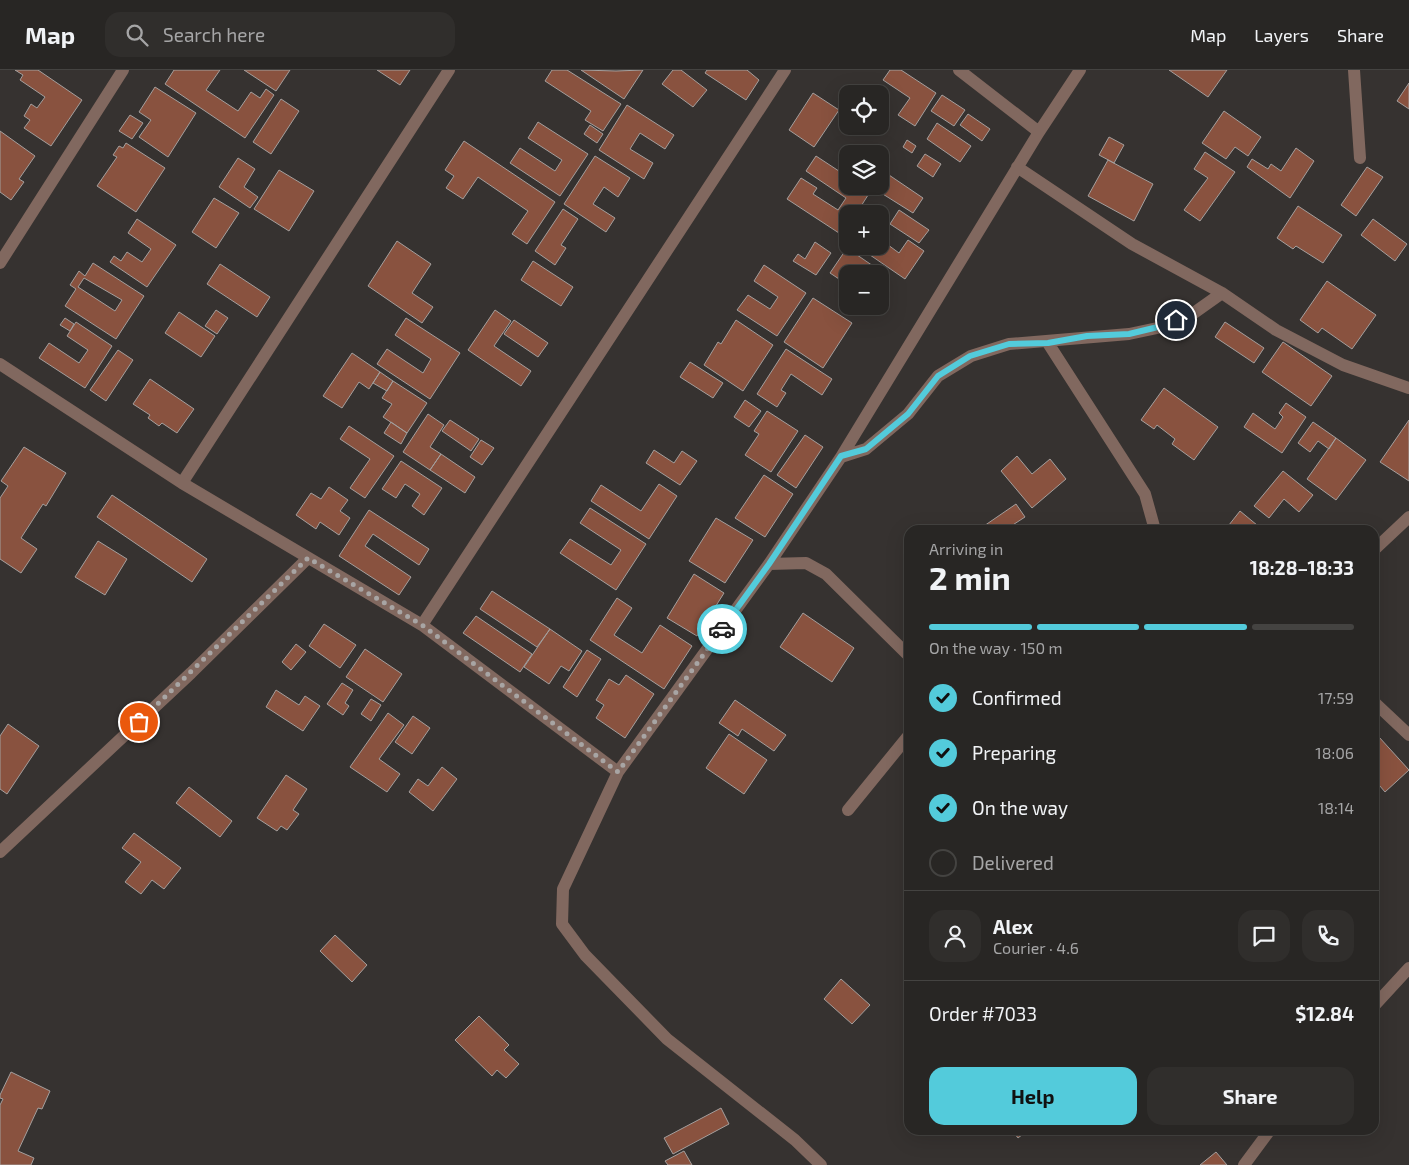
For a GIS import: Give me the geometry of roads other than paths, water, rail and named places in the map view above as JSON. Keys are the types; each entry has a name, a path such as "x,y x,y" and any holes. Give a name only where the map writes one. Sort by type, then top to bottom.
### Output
{"street":[{"path":"0,263 123,70"},
{"path":"182,483 449,70"},
{"path":"422,625 785,70"},
{"path":"958,70 1039,132"},
{"path":"821,1165 795,1140 668,1039 585,956 562,924 563,889 618,772 769,564 841,456 1017,167 1080,70"},
{"path":"1354,70 1360,158"},
{"path":"1017,167 1132,244 1222,293 1276,330 1343,365 1409,388"},
{"path":"841,456 866,449 908,414 938,376 970,356 1009,344 1048,343 1087,336 1129,334 1162,326 1191,314 1222,293"},
{"path":"1048,343 1145,494 1154,525"},
{"path":"0,364 182,483 422,625 618,772"},
{"path":"1379,545 1409,517"},
{"path":"0,852 184,680 308,558"},
{"path":"769,564 806,563 826,574 904,651"},
{"path":"1379,707 1409,735"},
{"path":"848,810 904,741"},
{"path":"1379,1001 1409,968"},
{"path":"1244,1165 1266,1135"}]}
